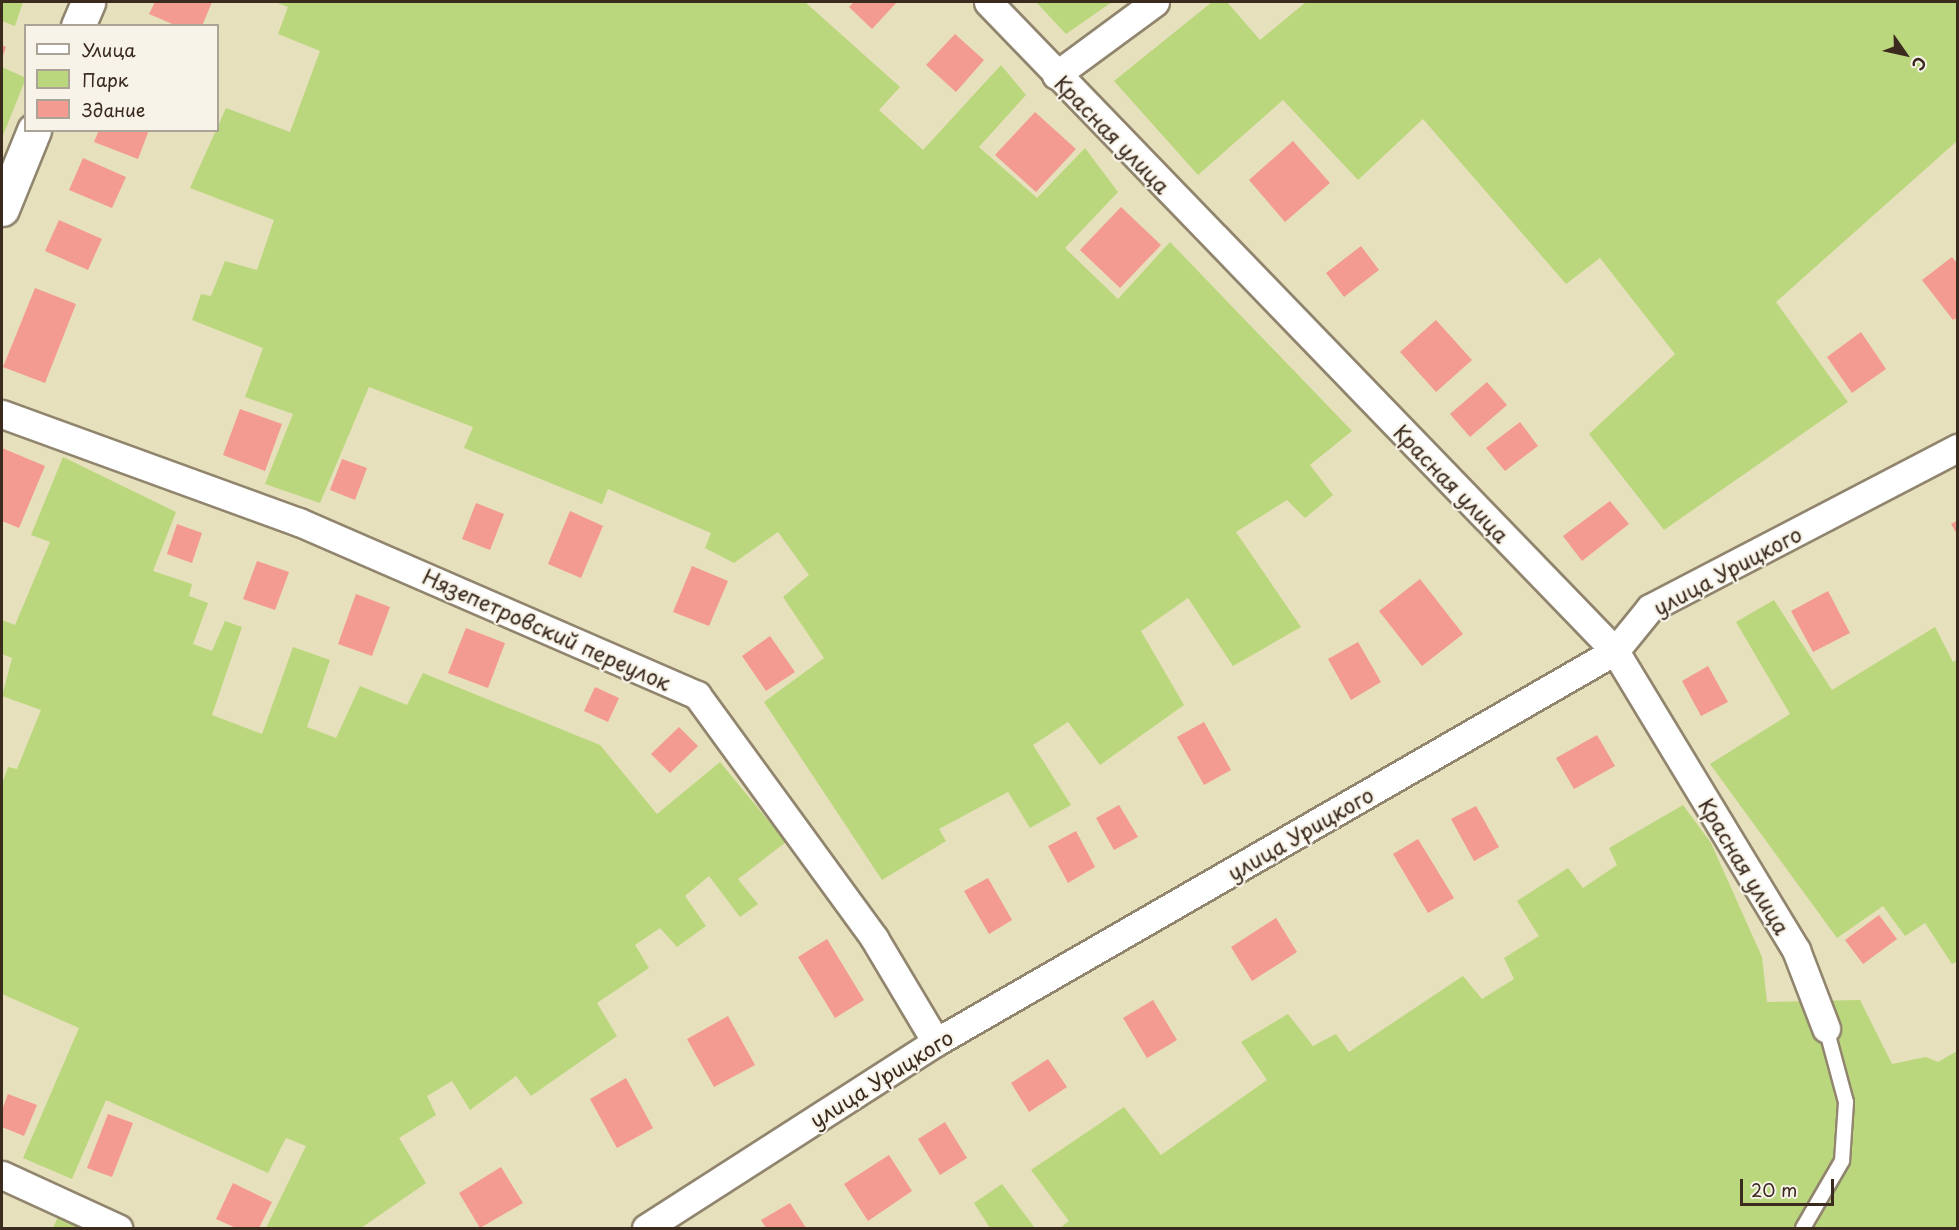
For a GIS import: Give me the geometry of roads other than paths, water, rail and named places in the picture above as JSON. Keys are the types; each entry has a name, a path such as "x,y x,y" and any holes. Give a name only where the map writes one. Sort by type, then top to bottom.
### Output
{"main road":[{"path":"79,24 88,2"},
{"path":"2,209 33,132"}],"street":[{"name":"Красная улица","path":"988,2 1056,75 1615,651 1796,950 1826,1028"},
{"path":"1056,75 1155,2"},
{"name":"Нязепетровский переулок","path":"2,414 299,522 697,695 874,938 936,1042"},
{"name":"улица Урицкого","path":"645,1228 936,1042 1615,651 1650,608 1958,448"},
{"path":"2,1175 118,1228"}],"lane":[{"path":"1803,1228 1842,1161 1846,1102 1826,1028"}]}
